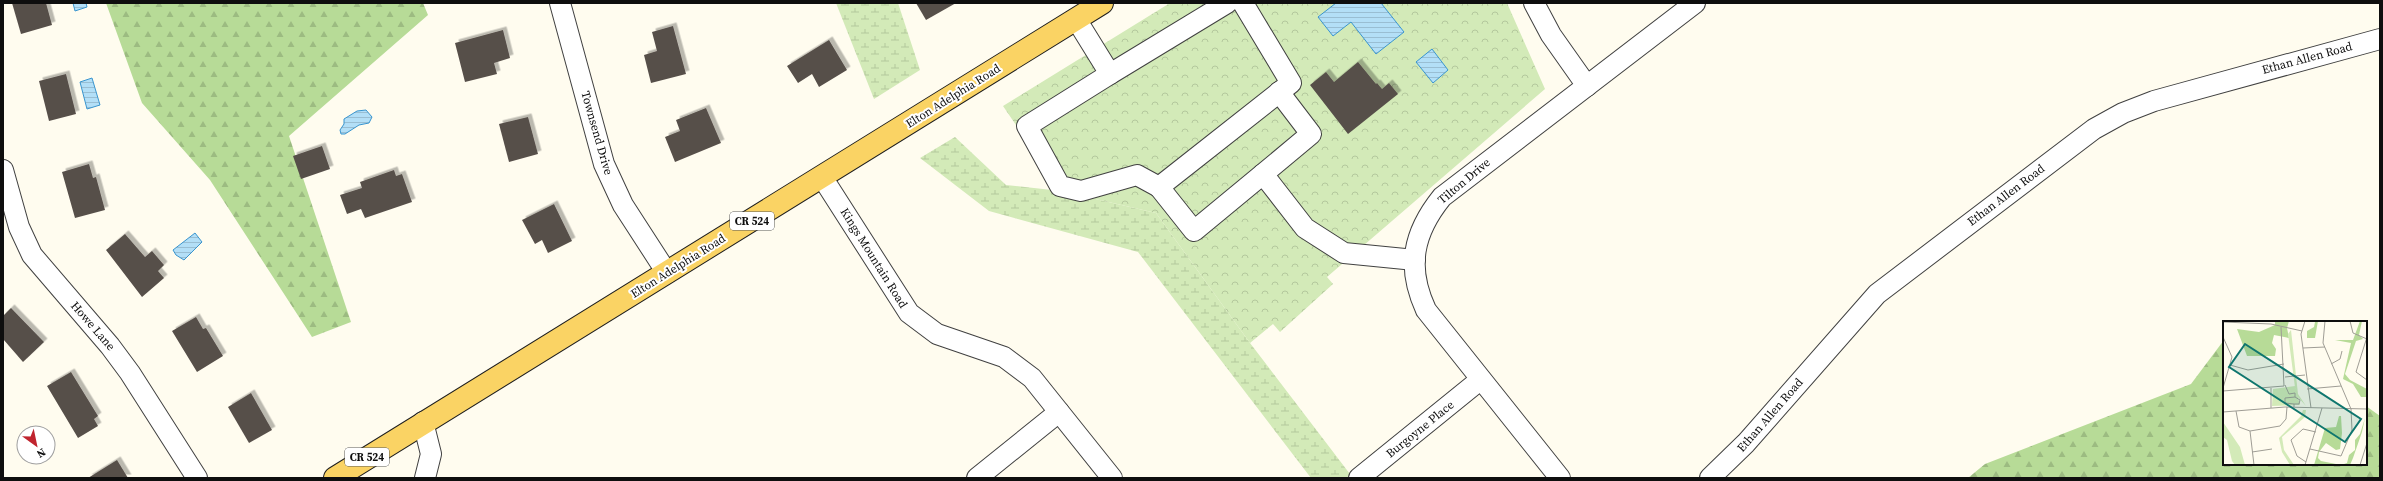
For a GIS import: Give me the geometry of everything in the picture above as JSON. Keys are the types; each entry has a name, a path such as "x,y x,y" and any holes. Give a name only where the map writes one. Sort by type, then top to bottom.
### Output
{"main road":[{"name":"Elton Adelphia Road","path":"335,478 423,422 668,273 1102,3"}],"street":[{"name":"Townsend Drive","path":"560,3 604,164 623,205 668,273"},
{"path":"1227,3 1027,126 1060,186 1081,190 1137,175 1160,187 1194,231 1311,134 1279,92"},
{"path":"1160,187 1290,83 1243,3"},
{"path":"1534,3 1551,35 1587,86"},
{"name":"Tilton Drive","path":"1560,478 1480,380 1426,310 1416,279 1415,260 1421,230 1429,214 1442,198 1695,3"},
{"path":"1076,19 1110,74"},
{"name":"Ethan Allen Road","path":"1710,478 1746,443 1878,294 2094,128 2123,113 2154,101 2380,39"},
{"name":"Howe Lane","path":"3,170 19,227 32,255 110,346 130,373 197,478"},
{"path":"1263,174 1305,228 1344,253 1415,260"},
{"name":"Kings Mountain Road","path":"822,177 909,313 937,334 992,352 1011,361 1032,378 1112,478"},
{"name":"Burgoyne Place","path":"1359,478 1480,380"},
{"path":"977,478 1059,412"},
{"path":"423,422 431,454 425,478"}],"green space":[{"path":"106,3 423,3 428,15 289,136 351,322 312,337 210,180 142,103"},
{"path":"836,3 898,3 920,70 874,99"},
{"path":"1170,3 1507,3 1545,89 1327,277 1333,284 1280,332 1273,324 1250,343 1156,213 1061,191 1003,106"},
{"path":"955,137 1006,185 1061,191 1156,213 1250,343 1353,478 1311,478 1138,252 989,211 920,158"},
{"path":"2223,341 2223,465 2367,465 2367,407 2380,416 2380,478 1968,478 1985,464 2191,384"}],"water":[{"path":"73,3 86,3 87,7 75,11"},
{"path":"1336,3 1381,3 1404,32 1376,54 1351,22 1333,36 1318,17"},
{"path":"1432,49 1448,70 1433,83 1416,62"},
{"path":"92,78 100,105 87,109 80,82"},
{"path":"366,110 372,117 369,123 359,125 345,134 341,134 340,130 344,124 344,119 357,111"},
{"path":"195,233 202,242 184,260 176,255 173,250"}],"building":[{"path":"12,3 46,3 52,25 21,34"},
{"path":"916,3 956,3 926,20"},
{"path":"673,26 686,74 651,83 644,55 657,51 652,32"},
{"path":"503,30 510,58 494,63 497,74 465,82 455,43"},
{"path":"829,40 847,70 819,87 812,74 798,83 787,66"},
{"path":"1358,62 1382,89 1389,83 1398,94 1348,134 1310,85 1326,72 1334,82"},
{"path":"66,74 76,114 49,121 39,81"},
{"path":"706,108 721,143 675,162 665,137 680,131 676,120"},
{"path":"528,117 538,154 509,162 499,124"},
{"path":"322,146 330,169 301,179 293,156"},
{"path":"89,164 93,178 96,177 105,210 75,218 62,172"},
{"path":"394,170 396,176 402,174 412,202 365,218 361,209 347,214 340,195 362,188 360,182"},
{"path":"554,204 572,241 548,253 542,240 535,244 522,220"},
{"path":"125,234 145,257 152,251 164,265 158,271 164,278 142,297 106,250"},
{"path":"11,308 44,342 23,362 3,339 3,316"},
{"path":"196,317 203,329 206,328 223,356 197,372 172,331"},
{"path":"71,372 98,416 94,419 98,426 78,438 47,386"},
{"path":"251,393 272,430 249,443 228,407"},
{"path":"117,460 128,478 88,478"}]}
